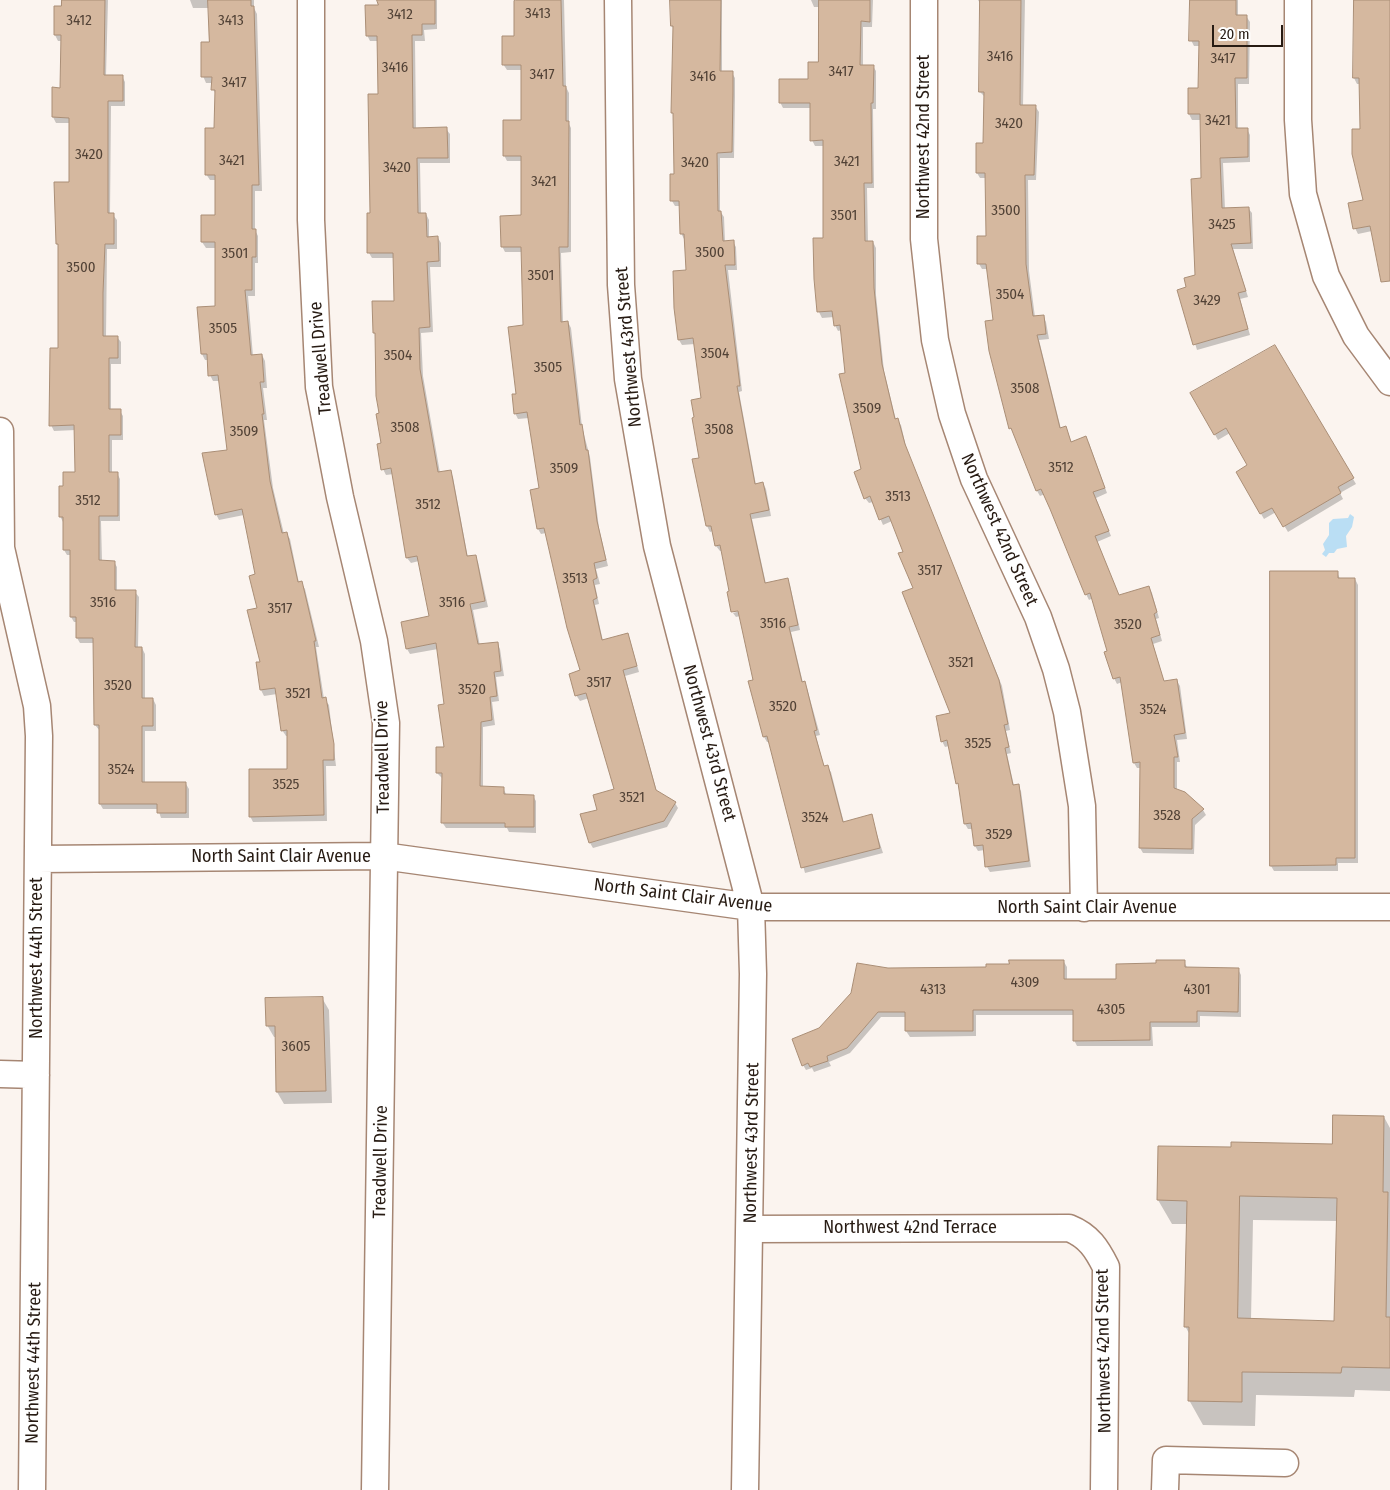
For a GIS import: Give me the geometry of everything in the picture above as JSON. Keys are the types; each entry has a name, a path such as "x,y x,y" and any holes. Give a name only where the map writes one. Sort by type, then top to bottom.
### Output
{"street":[{"name":"Treadwell Drive","path":"311,0 312,220 319,387 340,497 374,641 386,723 375,1490"},
{"name":"Northwest 43rd Street","path":"618,0 621,285 628,379 657,546 739,853 751,907 753,974 751,1230 745,1490"},
{"name":"Northwest 42nd Street","path":"924,0 924,240 935,340 952,414 974,479 1038,617 1056,668 1067,712 1082,806 1084,908"},
{"path":"1298,0 1298,120 1303,194 1326,276 1356,336 1390,382"},
{"name":"Northwest 44th Street","path":"0,431 0,548 37,706 39,736 32,1490"},
{"name":"North Saint Clair Avenue","path":"38,859 383,856 751,907 1390,907"},
{"path":"0,1074 36,1074"},
{"name":"Northwest 42nd Street","path":"1070,1228 1086,1236 1099,1253 1106,1267 1104,1490"},
{"name":"Northwest 42nd Terrace","path":"751,1230 1070,1228"},
{"path":"1165,1490 1166,1460 1285,1464"}],"water":[{"path":"1350,514 1354,517 1352,527 1346,536 1347,547 1337,549 1326,557 1322,554 1325,550 1323,544 1329,535 1329,523 1333,519 1348,518"}],"building":[{"path":"62,0 105,0 104,75 123,75 123,101 108,101 108,213 114,213 114,244 105,244 103,293 103,336 118,336 118,358 109,358 109,409 121,409 121,435 109,435 109,472 118,472 118,516 99,516 99,560 115,561 115,590 136,590 135,647 142,647 142,698 153,698 153,726 142,726 142,782 186,782 186,813 157,813 157,804 99,804 99,725 94,725 93,638 76,638 76,617 70,617 70,550 63,550 63,517 59,517 59,486 63,486 63,472 75,472 74,425 49,426 50,348 58,348 58,244 56,244 54,182 69,182 69,118 52,117 52,87 60,88 61,35 54,35 54,6 61,6"},
{"path":"208,0 251,0 251,6 254,6 259,185 252,185 252,229 256,229 256,257 252,257 252,290 245,290 251,355 262,354 264,382 260,382 264,414 262,414 270,481 282,533 287,532 298,582 302,581 316,641 314,641 322,698 326,697 334,744 334,760 323,760 324,815 249,817 249,769 287,769 287,730 281,731 275,688 260,690 256,662 260,662 247,610 257,608 249,576 255,574 242,509 215,515 202,453 227,450 218,375 208,376 207,354 201,354 197,307 215,306 215,242 201,242 201,215 215,215 215,175 205,175 205,128 214,128 215,90 211,90 212,77 201,77 201,42 209,42"},
{"path":"377,0 435,0 435,24 422,24 422,35 412,35 413,128 447,127 448,158 417,158 418,213 426,213 427,237 438,236 439,261 427,262 430,327 419,328 420,369 438,472 451,470 467,556 476,555 485,601 470,604 478,644 498,642 501,671 494,672 497,696 490,697 492,720 481,722 480,786 504,787 504,794 534,795 534,827 505,827 505,823 441,823 442,773 436,773 436,747 444,747 438,705 444,704 436,643 406,649 401,622 429,616 417,556 406,558 391,468 381,470 377,444 381,443 376,414 379,413 376,396 375,333 373,333 372,301 394,301 393,253 367,253 367,213 370,213 368,94 378,94 377,36 366,36 365,5 378,5"},
{"path":"561,0 563,86 566,86 566,121 569,121 568,247 559,247 561,322 568,321 580,425 582,424 586,450 588,450 597,521 606,560 594,563 597,578 593,580 597,598 593,600 602,640 628,633 637,666 623,670 656,790 676,802 664,821 589,843 580,814 597,810 593,795 614,789 586,693 575,696 569,674 580,670 567,628 544,528 537,529 530,490 539,488 527,412 514,414 512,394 516,394 508,327 523,325 521,247 501,247 500,216 521,215 521,156 503,156 503,120 521,120 521,65 502,65 502,36 514,36 514,1"},
{"path":"670,0 721,0 720,71 733,71 733,92 732,152 717,153 718,211 721,211 723,241 734,240 735,265 725,265 740,386 737,386 755,484 763,482 769,510 750,514 765,583 788,578 798,625 789,627 802,682 805,681 817,730 814,731 824,766 828,765 843,822 872,814 880,848 801,868 767,736 763,737 748,681 753,680 738,611 731,612 720,545 715,546 711,526 706,526 692,459 699,458 691,400 701,398 693,338 678,340 674,308 673,271 686,270 684,234 680,234 679,201 670,201 670,174 674,174 673,113 671,113 673,26 671,26"},
{"path":"819,0 870,0 870,22 861,21 860,65 874,65 873,103 871,103 872,183 864,183 865,241 873,241 874,288 882,364 895,419 898,418 905,444 999,680 1008,724 1004,725 1009,747 1005,748 1013,785 1019,784 1029,861 985,867 983,845 974,846 971,823 964,824 958,783 956,784 947,740 941,742 936,716 950,713 902,592 913,588 898,553 903,552 889,516 879,520 870,496 864,499 854,472 861,469 839,374 845,373 840,325 834,326 832,311 817,312 813,238 823,238 823,140 810,141 810,103 779,103 779,79 808,79 808,62 818,62"},
{"path":"980,0 1021,0 1020,105 1036,105 1034,175 1025,175 1026,264 1033,316 1044,315 1046,334 1037,335 1060,428 1066,426 1071,442 1086,436 1105,488 1093,492 1109,531 1095,536 1119,595 1149,586 1157,612 1154,614 1160,635 1151,638 1164,681 1177,679 1185,733 1174,735 1178,757 1174,757 1174,788 1185,792 1204,809 1192,819 1192,849 1139,848 1140,762 1133,763 1120,677 1113,679 1104,652 1107,651 1090,593 1085,595 1041,489 1036,491 1011,428 1009,429 989,351 985,321 993,320 986,264 977,264 977,236 986,236 985,173 976,173 976,143 983,143 984,92 979,92"},
{"path":"1190,0 1236,0 1236,15 1247,15 1247,78 1235,78 1236,128 1248,128 1248,157 1220,158 1222,208 1249,207 1251,243 1231,244 1246,291 1238,293 1248,329 1193,345 1177,290 1186,287 1184,278 1195,275 1191,179 1201,178 1200,114 1188,114 1188,88 1198,88 1199,41 1189,41"},
{"path":"1354,0 1390,0 1390,281 1381,282 1370,226 1353,229 1348,203 1363,200 1352,154 1352,129 1360,129 1359,78 1353,78"},
{"path":"1275,345 1354,478 1338,487 1341,493 1283,527 1272,508 1260,514 1236,472 1247,465 1226,428 1214,435 1190,393"},
{"path":"1270,571 1338,571 1338,578 1355,578 1355,858 1336,858 1336,865 1270,866"},
{"path":"1009,960 1064,960 1064,979 1116,979 1116,964 1156,963 1156,960 1185,960 1185,967 1239,968 1238,1012 1197,1011 1197,1022 1150,1022 1150,1040 1073,1041 1073,1010 973,1010 973,1031 905,1031 905,1012 878,1012 847,1048 827,1056 828,1061 810,1067 808,1063 802,1066 792,1039 819,1028 851,993 857,963 888,968 986,967 986,964 1009,964"},
{"path":"323,997 326,1091 276,1092 275,1026 266,1026 265,998"},
{"path":"1333,1115 1384,1116 1383,1192 1388,1192 1386,1317 1390,1317 1390,1368 1342,1367 1341,1373 1242,1372 1242,1402 1188,1401 1189,1327 1184,1327 1187,1201 1157,1200 1158,1146 1231,1147 1231,1142 1332,1144","holes":["1240,1196 1337,1198 1334,1321 1238,1318"]}]}
